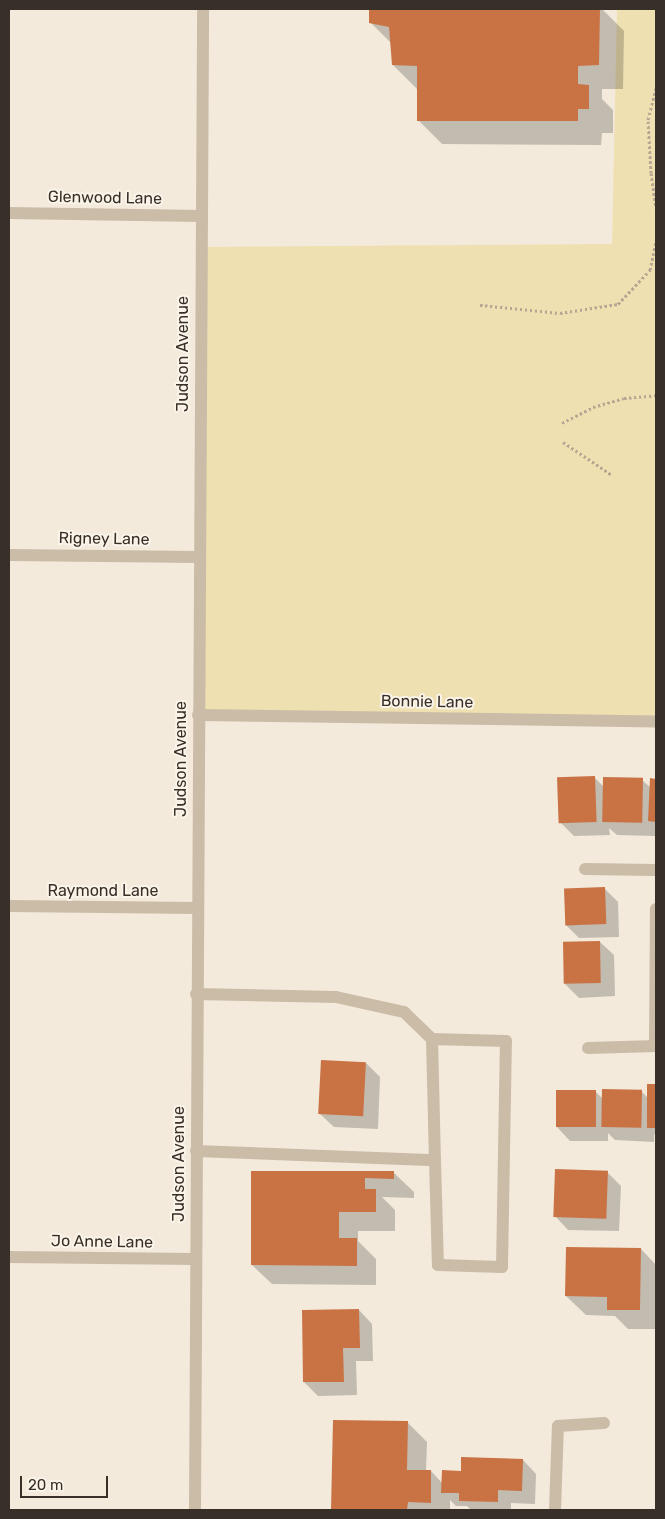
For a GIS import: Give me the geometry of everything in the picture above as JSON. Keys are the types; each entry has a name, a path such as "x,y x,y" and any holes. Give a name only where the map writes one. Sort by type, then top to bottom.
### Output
{"street":[{"name":"Judson Avenue","path":"195,1510 198,557 203,9"},
{"name":"Glenwood Lane","path":"9,213 201,216"},
{"name":"Rigney Lane","path":"9,555 198,557"},
{"name":"Bonnie Lane","path":"198,715 656,721"},
{"path":"585,869 656,870"},
{"name":"Raymond Lane","path":"9,906 197,908"},
{"path":"588,1048 656,1046 656,909"},
{"path":"196,994 336,997 404,1012 432,1039 506,1041 502,1267 438,1265 432,1039"},
{"path":"196,1150 435,1160"},
{"name":"Jo Anne Lane","path":"9,1257 195,1259"},
{"path":"555,1510 558,1426 604,1423"}],"path":[{"path":"656,88 648,121 651,174 656,208"},
{"path":"480,305 560,312 618,304 650,270 656,241"},
{"path":"562,423 593,407 624,398 656,395"},
{"path":"563,442 612,475"}],"sand":[{"path":"617,9 656,9 656,721 198,715 200,247 612,244"}],"building":[{"path":"369,9 600,9 599,65 578,66 578,84 589,85 589,109 578,109 578,121 417,121 417,66 392,65 389,27 369,23"},
{"path":"595,776 597,822 559,823 557,777"},
{"path":"603,777 643,778 642,823 602,822"},
{"path":"650,778 656,779 656,822 648,821"},
{"path":"605,887 606,924 565,925 564,888"},
{"path":"600,941 601,983 564,984 563,942"},
{"path":"321,1060 366,1062 363,1116 318,1114"},
{"path":"647,1084 656,1084 656,1128 647,1128"},
{"path":"602,1089 642,1090 641,1128 601,1127"},
{"path":"556,1090 596,1090 596,1127 556,1127"},
{"path":"555,1169 608,1171 606,1219 553,1217"},
{"path":"251,1171 394,1171 394,1179 365,1178 365,1189 376,1189 376,1212 339,1212 339,1238 357,1238 357,1266 251,1265"},
{"path":"566,1247 641,1248 640,1310 607,1310 607,1297 565,1296"},
{"path":"359,1309 360,1348 343,1348 344,1382 303,1382 302,1310"},
{"path":"333,1420 408,1421 407,1470 431,1470 431,1503 408,1502 407,1510 331,1510"},
{"path":"461,1457 523,1459 522,1491 498,1490 498,1502 459,1501 459,1493 441,1493 442,1470 461,1471"}]}
